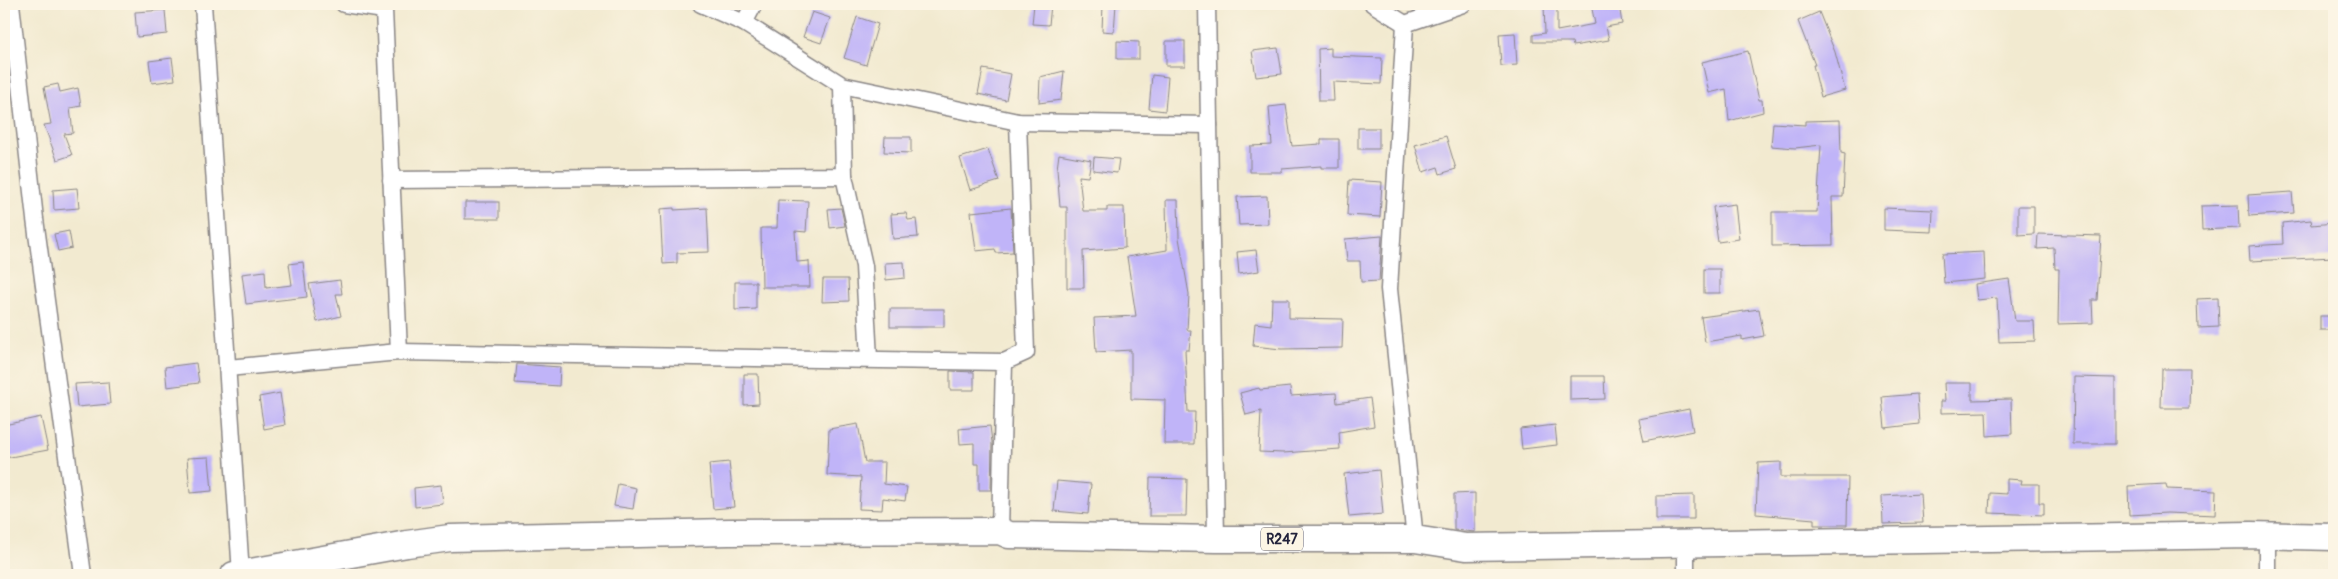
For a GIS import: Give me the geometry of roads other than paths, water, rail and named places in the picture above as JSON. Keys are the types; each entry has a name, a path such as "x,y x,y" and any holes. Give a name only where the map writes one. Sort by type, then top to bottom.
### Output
{"main road":[{"name":"R247","path":"238,575 450,538 729,532 1000,531 1009,535 1216,539 1415,539 1466,547 2267,535 2334,537"}],"street":[{"path":"11,4 35,220 83,575"},
{"path":"203,4 228,368 238,575"},
{"path":"344,4 384,10 399,352"},
{"path":"701,4 744,24 842,85 1018,122 1209,125"},
{"path":"744,24 754,4"},
{"path":"1207,4 1216,539"},
{"path":"1373,4 1405,24"},
{"path":"1405,24 1463,4"},
{"path":"1405,24 1389,289 1415,539"},
{"path":"842,85 844,176 864,266 869,359"},
{"path":"228,368 399,352 1004,362 1026,352 1018,122"},
{"path":"392,180 844,176"},
{"path":"1000,531 1004,362"},
{"path":"2267,535 2267,575"},
{"path":"1686,544 1686,575"}]}
